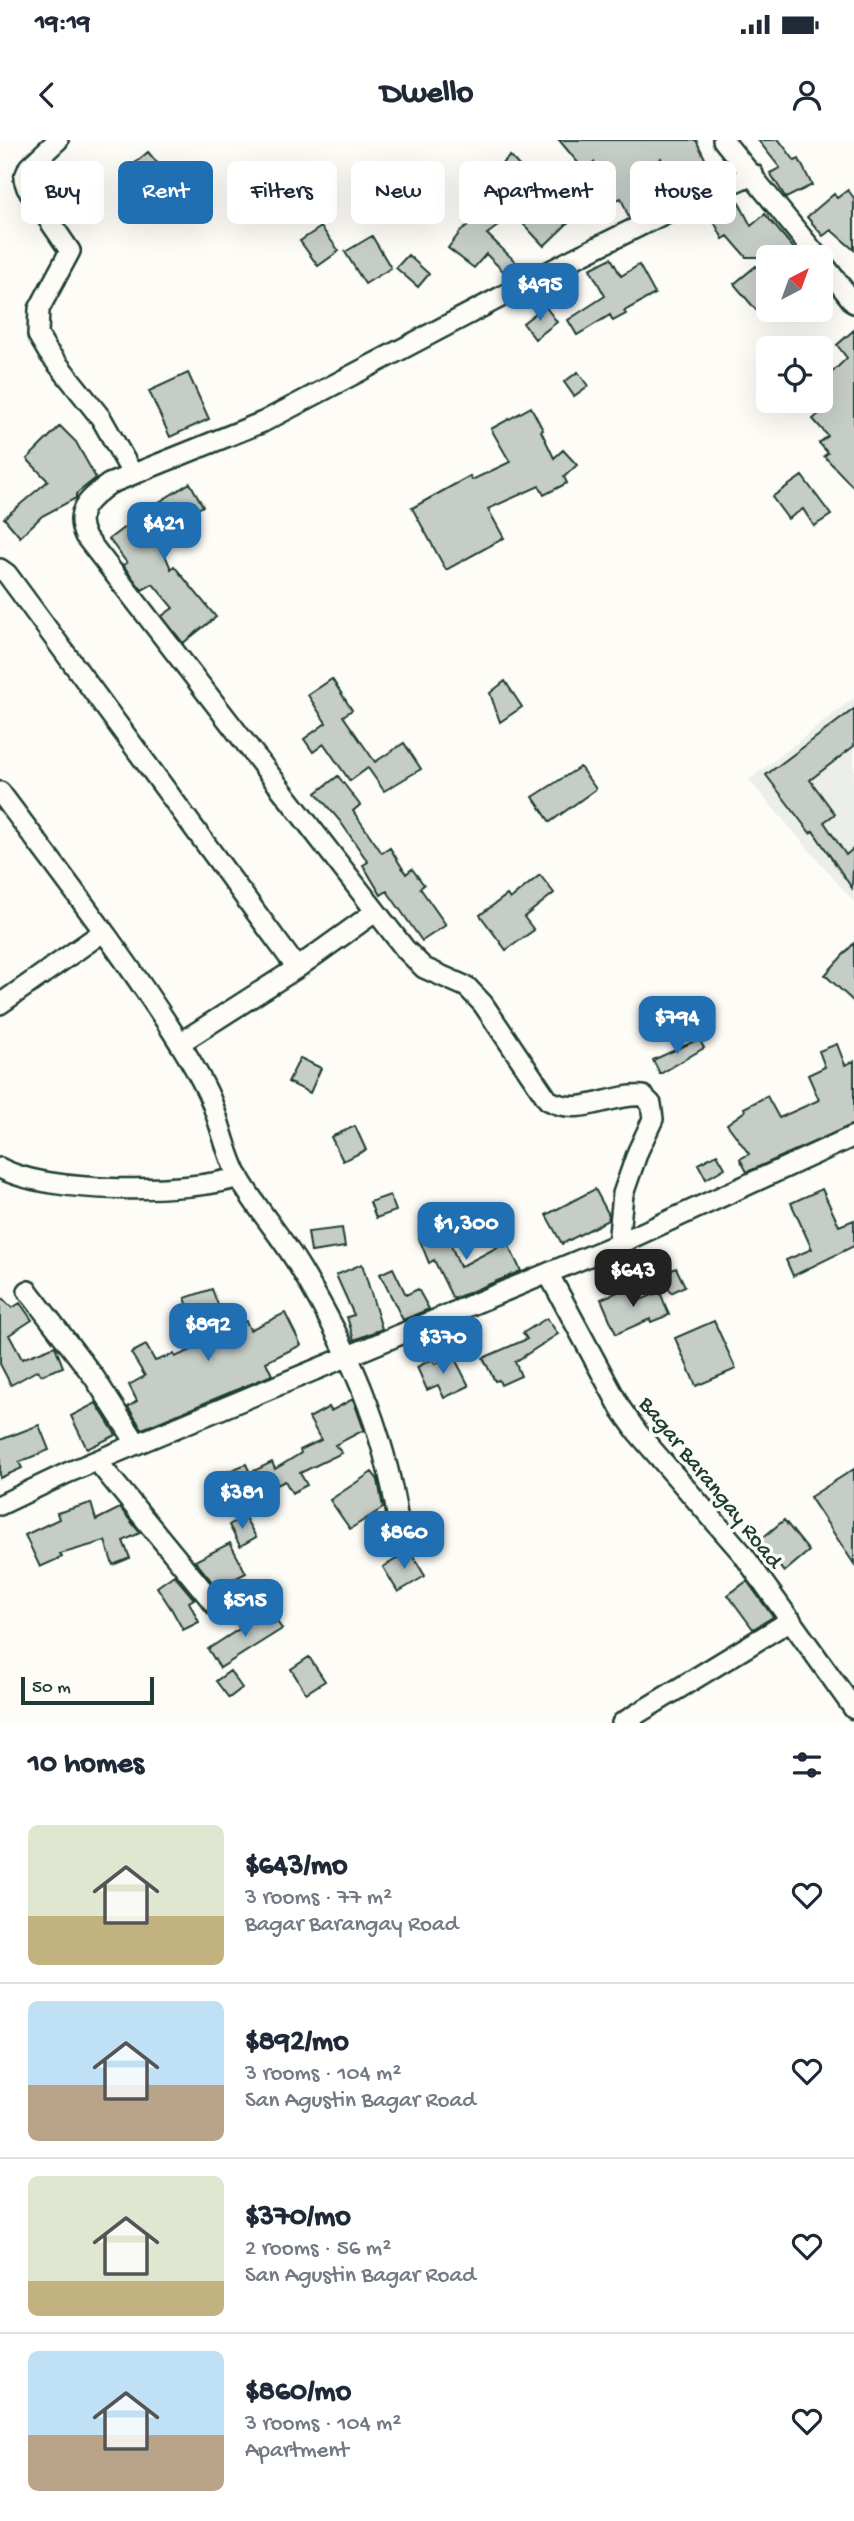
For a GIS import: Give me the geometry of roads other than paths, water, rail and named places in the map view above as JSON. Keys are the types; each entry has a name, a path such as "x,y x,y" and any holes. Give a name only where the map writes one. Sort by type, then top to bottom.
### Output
{"street":[{"path":"58,140 29,167 24,179 27,188 70,251 39,309 38,335 48,352 101,418 132,473"},
{"path":"723,140 808,245"},
{"path":"618,1244 624,1194 638,1151 653,1119 651,1104 643,1096 632,1095 576,1108 558,1106 548,1100 483,1004 467,987 424,968 414,960 375,912 85,536 80,515 86,505 109,484 263,422 573,259 684,204 753,174"},
{"path":"833,277 854,303"},
{"path":"0,569 15,585 297,968"},
{"path":"0,792 103,932 180,1043 209,1096 239,1177 299,1266 349,1357 379,1434 391,1476 398,1521"},
{"path":"180,1043 297,968 375,912"},
{"path":"0,1004 103,932"},
{"path":"0,1505 137,1444 618,1244 854,1136"},
{"path":"0,1168 34,1179 86,1187 205,1185 239,1177"},
{"name":"Bagar Barangay Road","path":"548,1273 607,1387 638,1433 742,1553 854,1709"},
{"path":"28,1291 94,1377 137,1444"},
{"path":"97,1461 216,1606"},
{"path":"622,1723 791,1620"}]}
